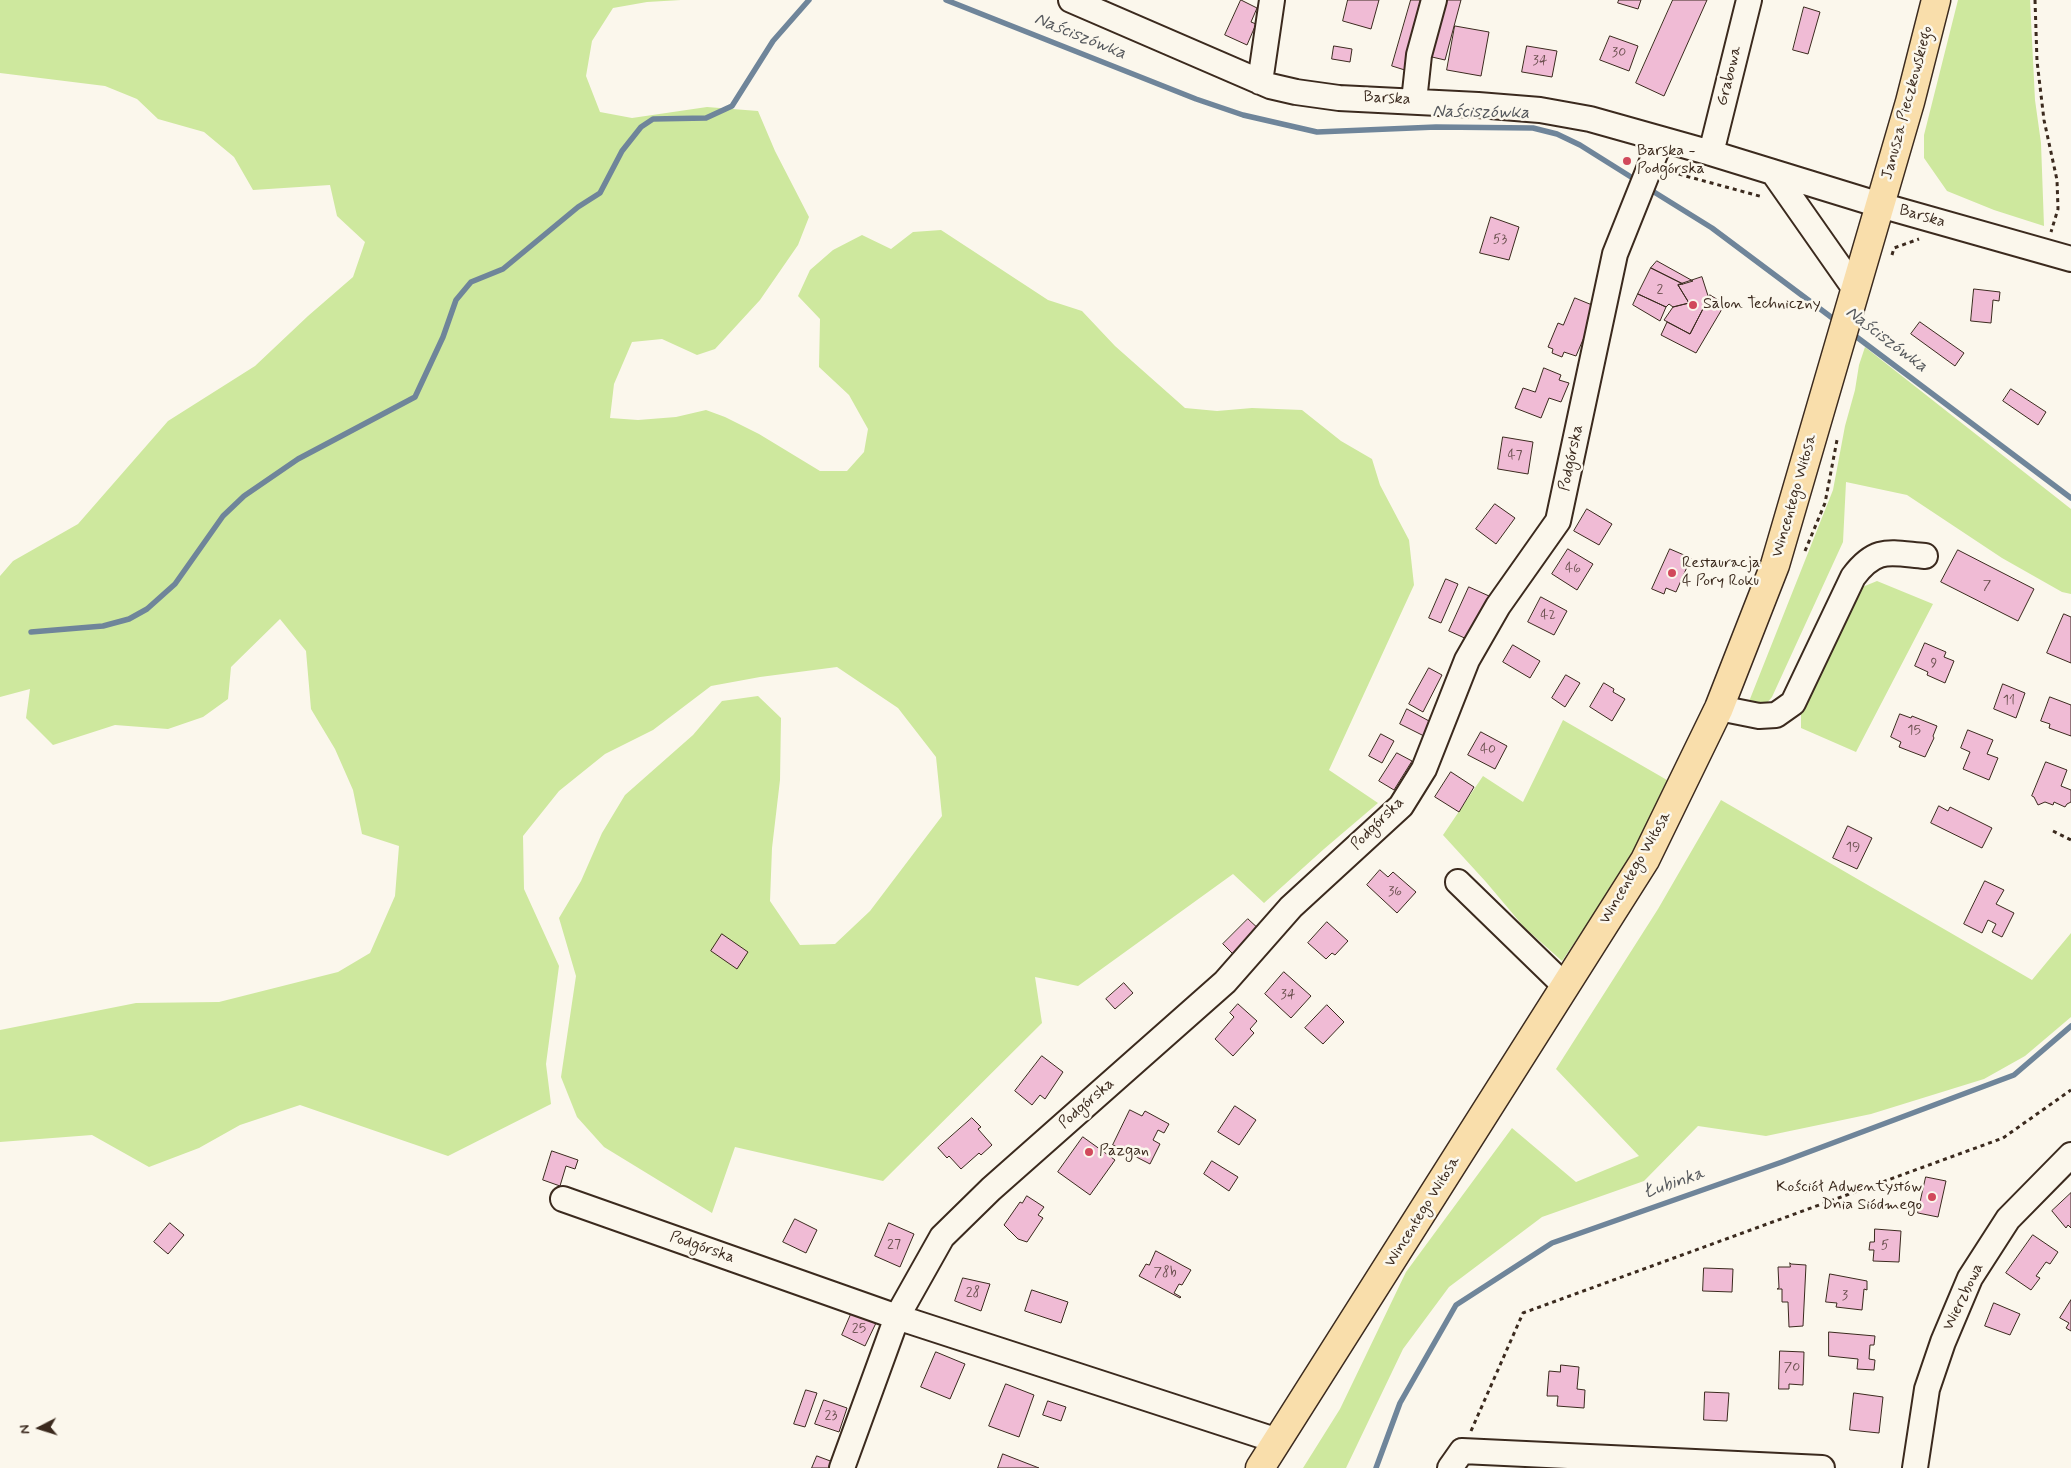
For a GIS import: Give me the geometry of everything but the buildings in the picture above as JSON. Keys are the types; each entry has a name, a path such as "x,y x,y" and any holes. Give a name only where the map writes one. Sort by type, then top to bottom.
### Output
{"main road":[{"name":"Janusza Pieczkowskiego","path":"1880,205 1910,102 1936,0"},
{"name":"Wincentego Witosa","path":"1260,1468 1645,860 1719,708 1775,565 1880,205"}],"street":[{"name":"Barska","path":"1072,0 1260,82 1296,92 1340,98 1540,110 1590,119 2056,255"},
{"path":"1260,82 1272,0"},
{"path":"1414,101 1420,55 1434,0"},
{"name":"Grabowa","path":"1711,153 1749,0"},
{"name":"Podgórska","path":"842,1468 897,1317 942,1237 991,1189 1225,982 1291,908 1401,806 1424,769 1467,660 1498,606 1558,521 1615,254 1661,139"},
{"path":"1773,172 1852,299"},
{"path":"1719,708 1759,716 1776,715 1793,703 1853,577 1862,565 1873,556 1888,553 1925,556"},
{"path":"1458,882 1565,986"},
{"name":"Wierzbowa","path":"1915,1468 1927,1389 1943,1342 1970,1278 2008,1219 2071,1154"},
{"name":"Podgórska","path":"563,1200 897,1317 1278,1441"},
{"path":"1456,1460 1822,1468"}],"path":[{"path":"2035,0 2037,61 2044,120 2057,180 2056,255"},
{"path":"1647,171 1771,200"},
{"path":"1891,256 1894,248 1952,226"},
{"path":"2053,832 2071,840"},
{"path":"1456,1460 1523,1313 2003,1138 2071,1090"}],"green space":[{"path":"0,0 681,0 647,2 613,8 592,41 586,76 600,112 632,118 707,107 758,111 775,151 809,217 798,245 760,300 715,349 697,355 662,339 632,342 614,384 610,418 638,420 676,417 706,410 759,434 820,471 847,471 864,452 868,429 849,395 819,367 820,319 798,296 810,270 833,250 862,235 891,249 913,232 941,230 1048,300 1082,311 1115,346 1185,408 1217,411 1252,408 1302,410 1341,441 1372,459 1380,485 1409,540 1414,585 1329,770 1378,803 1264,903 1233,874 1078,986 1035,977 1042,1023 883,1181 735,1147 712,1213 604,1147 577,1117 561,1077 576,976 559,918 581,881 602,833 625,795 693,735 722,701 758,696 781,718 780,780 772,848 770,901 800,945 835,944 870,911 942,816 936,757 898,708 837,667 760,677 711,686 653,730 605,754 559,791 523,836 524,889 559,966 546,1064 551,1104 448,1156 300,1105 240,1125 199,1148 149,1167 92,1135 0,1142 0,1030 136,1003 219,1002 338,972 370,953 395,896 399,846 362,834 353,790 335,749 311,709 306,651 280,619 231,667 228,699 203,717 168,729 115,725 53,745 26,718 30,689 0,697 0,576 13,561 78,524 168,421 255,366 353,277 365,242 337,216 330,185 253,190 234,157 204,132 158,119 137,99 105,86 0,73"},
{"path":"1958,0 2030,0 2035,100 2041,143 2044,226 1994,210 1947,191 1924,158 1924,135"},
{"path":"1865,347 2071,509 2071,594 2062,592 2002,558 1907,495 1846,482 1843,542 1772,697 1761,710 1748,704 1833,490 1845,426"},
{"path":"1877,581 1933,604 1856,752 1801,728 1801,712 1860,588"},
{"path":"1563,720 1667,780 1629,862 1562,961 1524,927 1443,835 1483,776 1523,802"},
{"path":"1721,800 2032,980 2071,933 2071,1017 2025,1056 1984,1079 1871,1114 1766,1136 1698,1126 1644,1181 1542,1217 1449,1287 1403,1349 1346,1468 1303,1468 1340,1409 1406,1272 1512,1128 1576,1182 1639,1156 1556,1069 1658,909"}],"waterway":[{"path":"31,632 103,626 129,619 147,609 175,584 223,516 244,496 298,459 415,397 443,337 456,300 471,282 503,269 578,207 600,193 622,151 641,127 653,119 706,118 732,106 773,41 809,0"},
{"name":"Naściszówka","path":"946,0 1196,99 1243,115 1317,132 1436,127 1533,128 1557,134 1580,145 1639,182"},
{"name":"Naściszówka","path":"1646,187 1712,228 1839,323"},
{"name":"Naściszówka","path":"1850,332 2071,498"},
{"name":"Łubinka","path":"1376,1468 1400,1403 1456,1305 1552,1243 1782,1162 2014,1075 2071,1026"}],"place":[{"name":"Barska - Podgórska","path":"1627,161"},
{"name":"Salon Techniczny","path":"1693,305"},
{"name":"Restauracja 4 Pory Roku","path":"1672,573"},
{"name":"Pazgan","path":"1089,1152"},
{"name":"Kościół Adwentystów Dnia Siódmego","path":"1932,1197"}]}
